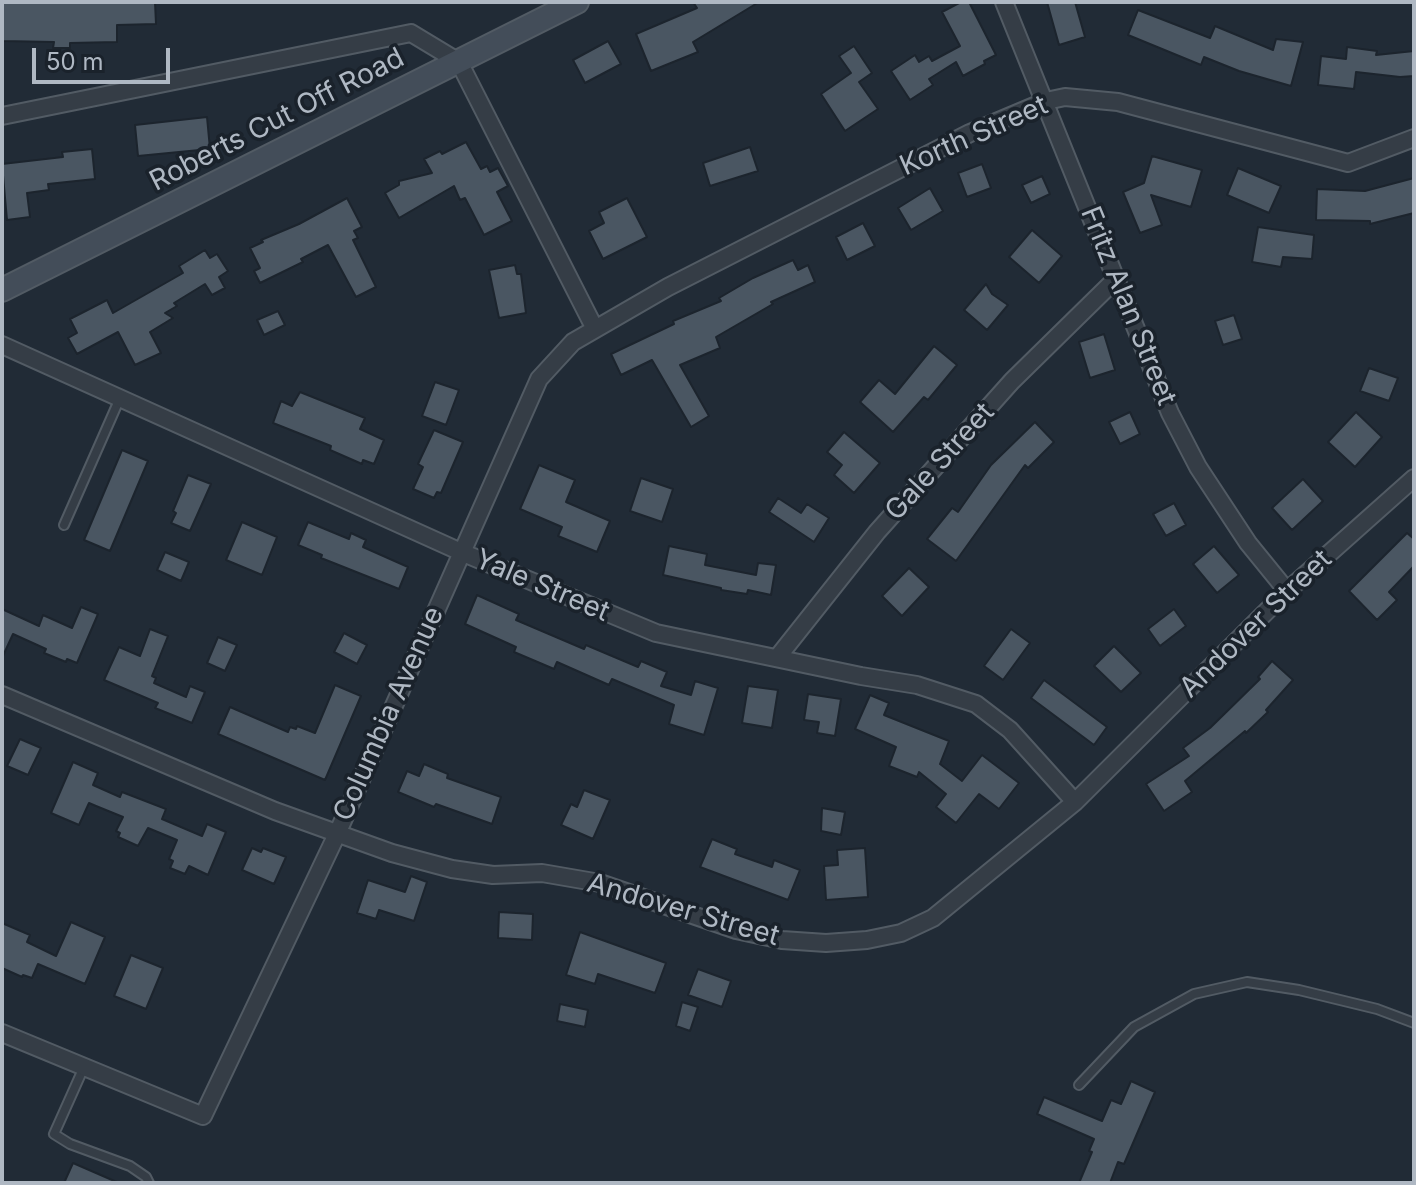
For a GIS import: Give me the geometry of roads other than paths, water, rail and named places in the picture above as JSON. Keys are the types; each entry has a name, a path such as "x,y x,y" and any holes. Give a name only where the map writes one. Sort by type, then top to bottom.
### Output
{"street":[{"name":"Roberts Cut Off Road","path":"2,290 577,2"},
{"name":"Fritz Alan Street","path":"1004,2 1170,413 1198,467 1248,543 1287,591"},
{"path":"2,116 411,33 459,62 601,326"},
{"name":"Korth Street","path":"601,326 668,287 970,133 1046,101 1065,97 1118,102 1348,163 1414,138"},
{"name":"Gale Street","path":"777,658 877,532 1012,381 1117,278"},
{"name":"Columbia Avenue","path":"84,1067 203,1116 337,834 539,379 561,352 601,326"},
{"name":"Yale Street","path":"2,345 461,552 656,633 917,685 976,704 1010,730 1075,802"},
{"name":"Andover Street","path":"2,695 275,811 392,853 452,869 493,875 542,873 600,883 736,930 782,940 826,943 867,940 901,933 933,918 1075,802 1287,591 1414,478"},
{"path":"2,1033 84,1067"}],"lane":[{"path":"64,525 120,398"},
{"path":"1079,1085 1134,1027 1194,994 1247,982 1364,1005 1414,1023"},
{"path":"84,1067 54,1134 70,1144 130,1166 146,1177 149,1183"}]}
